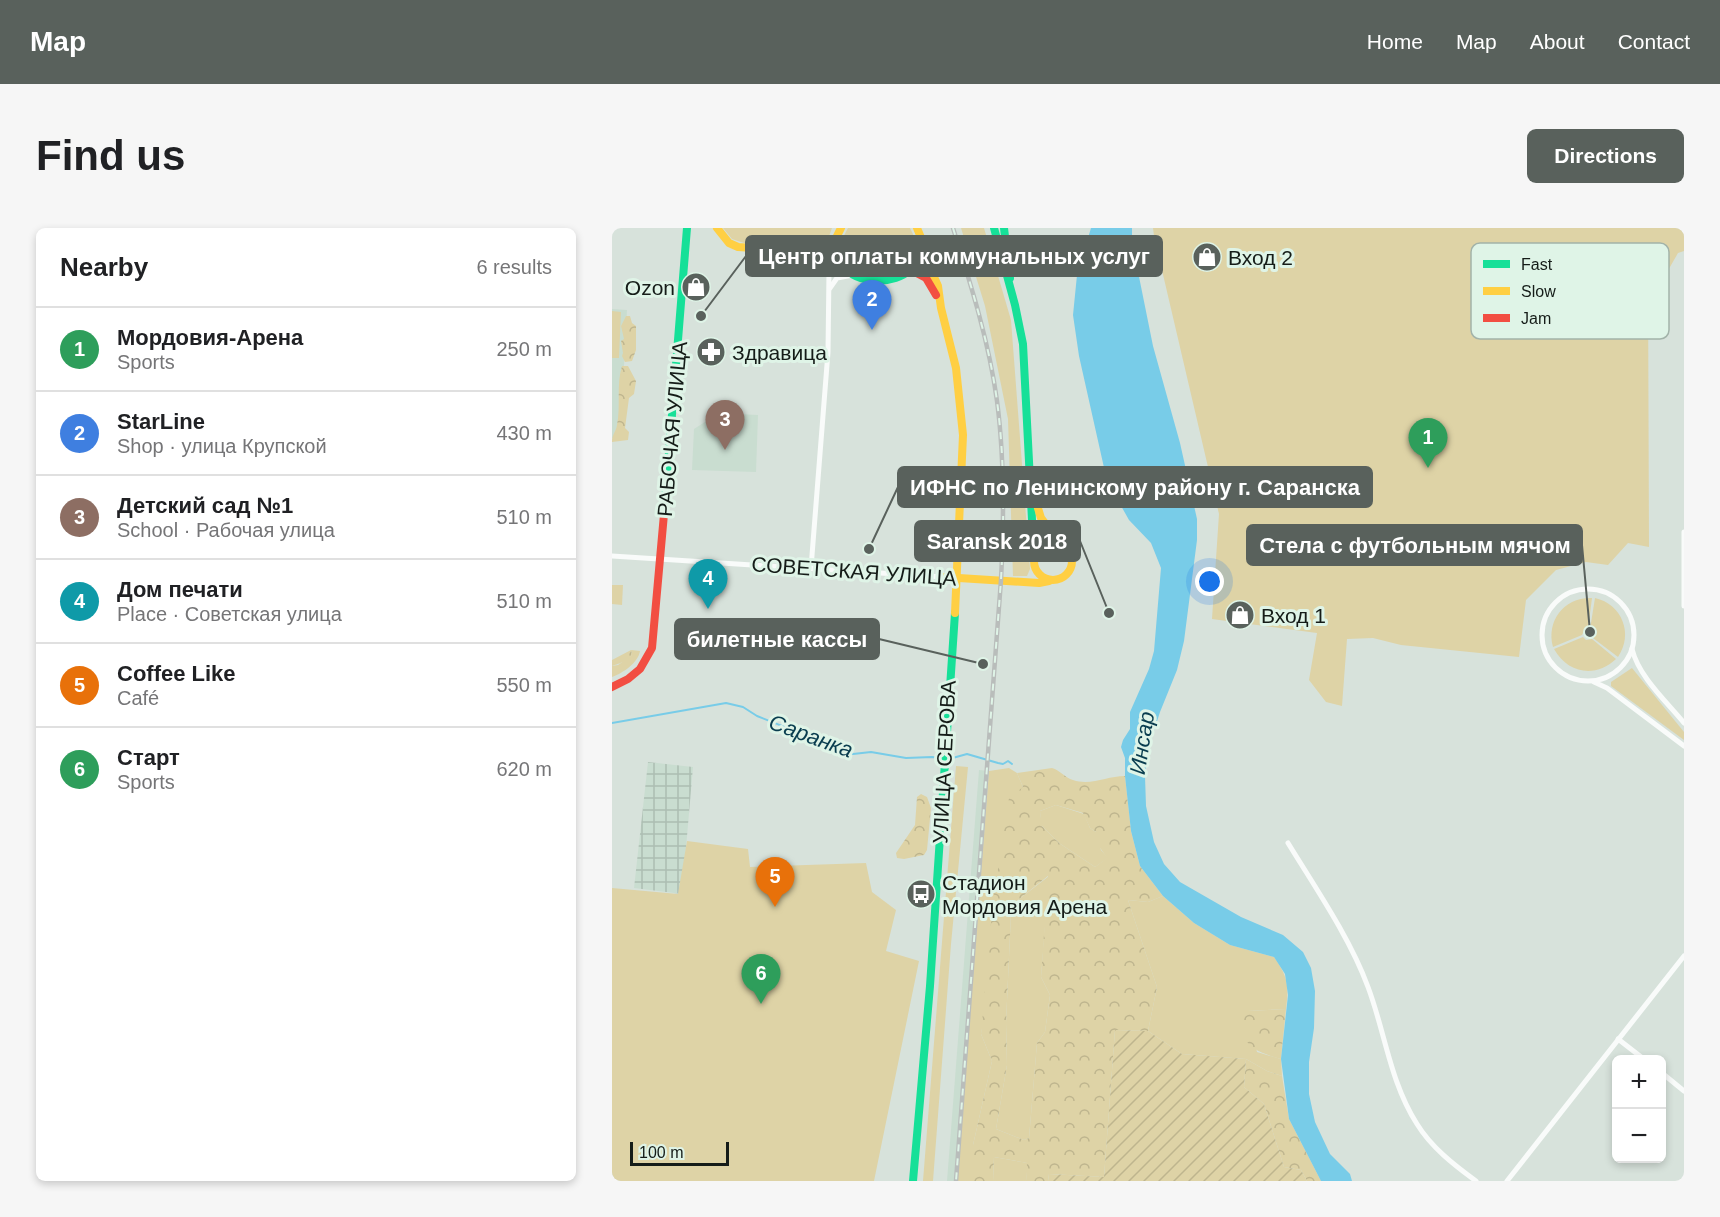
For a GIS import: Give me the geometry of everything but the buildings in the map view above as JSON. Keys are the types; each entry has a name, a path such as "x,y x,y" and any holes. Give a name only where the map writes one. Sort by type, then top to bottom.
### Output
{"street":[{"name":"РАБОЧАЯ УЛИЦА","path":"612,687 631,679 644,667 654,639 687,228"},
{"path":"717,228 729,243 747,249 816,252 832,246 837,239"},
{"path":"812,568 828,352 829,271 841,228"},
{"name":"УЛИЦА СЕРОВА","path":"913,1181 930,986 962,485 963,435 956,368 938,286 921,248 922,240 917,228"},
{"path":"994,228 1013,297"},
{"path":"1004,228 1024,360 1030,485 1034,562 1043,577 1054,580 1069,572 1072,561 1070,550 1059,542 1041,518 1030,485"},
{"path":"837,239 838,256 841,263 853,275"},
{"path":"829,290 837,278 853,275 886,280 911,270 921,248"},
{"name":"УЛИЦА СЕРОВА","path":"911,270 929,281 941,308"},
{"path":"1684,532 1684,606"},
{"path":"1023,582 1032,574 1038,549 1048,542 1059,542"},
{"name":"СОВЕТСКАЯ УЛИЦА","path":"612,556 1039,583 1054,580"},
{"path":"1684,723 1635,660 1632,649 1634,632 1630,615 1612,595 1594,589 1577,590 1560,598 1548,611 1542,637 1543,646 1557,669 1573,678 1590,681 1607,688 1684,746"},
{"path":"1590,681 1612,674 1624,663 1632,649"},
{"path":"1288,843 1347,943 1368,986 1401,1094 1417,1125 1434,1146 1476,1181"},
{"path":"1508,1181 1684,956"},
{"path":"1618,1039 1640,1055"},
{"path":"1666,1076 1684,1091"}],"shaded area":[{"path":"612,309 627,310 620,438 612,438"},
{"path":"719,413 758,415 756,472 692,470 694,429"},
{"path":"648,762 693,767 682,894 634,888"},
{"path":"979,770 989,771 957,1181 947,1181"}],"green space":[{"path":"723,228 832,228 827,242 821,246 744,243 732,239"},
{"path":"848,228 910,228 916,248 910,262 896,270 878,273 861,270 847,261 842,247"},
{"path":"961,228 984,228 1011,320 1030,569 1027,576 1013,576 1008,419 985,306"},
{"path":"1153,228 1684,228 1684,251 1678,253 1669,269 1669,243 1471,243 1471,339 1648,339 1649,547 1628,543 1608,565 1586,562 1556,570 1526,600 1519,657 1401,645 1373,638 1347,639 1342,706 1326,702 1309,680 1317,633 1212,619 1219,514"},
{"path":"612,311 621,312 619,358 612,358"},
{"path":"626,316 630,316 632,323 636,326 636,350 632,361 625,362 622,356 621,341 624,339 621,326"},
{"path":"622,366 628,366 636,381 634,394 629,398 625,428 629,432 628,440 612,442 618,418 619,381"},
{"path":"612,585 623,585 622,605 612,604"},
{"path":"1592,598 1588,629 1582,635 1553,647 1552,628 1559,612 1573,602"},
{"path":"1595,598 1612,607 1623,621 1625,639 1618,657 1593,638 1593,632 1590,629"},
{"path":"1583,637 1586,640 1592,639 1616,659 1600,669 1583,670 1567,664 1554,649"},
{"path":"631,650 640,651 636,660 625,670 612,677 612,666 618,665 632,655"},
{"path":"631,650 632,655 626,661 612,666 612,660"},
{"path":"1632,668 1684,732 1684,740 1611,686 1611,682"},
{"path":"956,766 968,767 951,944 933,1181 923,1181"},
{"path":"1009,768 1017,773 1023,787 981,1034 992,1061 973,1145 973,1181 957,1181 989,771"},
{"path":"1052,768 1080,782 1125,776 1131,831 1140,866 1163,896 1148,902 1128,900 1157,987 1148,1031 1115,1030 1104,1177 1049,1174 1048,1181 1026,1181 1027,1163 994,1157 993,1181 973,1181 973,1145 992,1061 981,1034 993,901 1009,798 1023,787 1017,773","holes":["1056,805 1083,813 1090,828 1096,832 1096,842 1107,858 1095,867 1059,843 1042,826 1040,811","1048,876 1041,977 1050,995 1045,1032 1037,1043 1029,1138 1024,1140 996,1129 1007,1065 1006,1023 1011,913 1018,900"]},
{"path":"921,794 927,797 931,808 927,850 924,855 897,858 896,853 915,825 917,797"},
{"path":"1056,805 1084,814 1090,828 1096,832 1101,850 1108,858 1095,867 1059,843 1041,825 1040,811"},
{"path":"687,841 748,849 750,867 866,863 872,892 896,910 886,951 919,961 874,1181 612,1181 612,888 678,894"},
{"path":"1049,876 1041,977 1050,995 1045,1032 1037,1043 1029,1138 1024,1140 996,1129 1007,1065 1006,1023 1011,913 1018,900"},
{"path":"1163,896 1194,923 1230,945 1274,957 1279,964 1286,982 1286,1009 1248,1011 1257,1052 1281,1059 1282,1076 1267,1071 1246,1059 1182,1054 1148,1031 1157,987 1128,900 1148,902"},
{"path":"1286,1009 1281,1059 1253,1048 1244,1038 1237,1023 1248,1011"},
{"path":"1115,1030 1148,1031 1182,1054 1246,1059 1244,1087 1264,1104 1284,1167 1301,1170 1307,1181 1048,1181 1049,1174 1104,1177"},
{"path":"1246,1059 1267,1071 1282,1076 1289,1119 1321,1181 1307,1181 1301,1170 1284,1167 1264,1104 1244,1087"},
{"path":"994,1157 1028,1163 1026,1181 993,1181"}],"water":[{"name":"Инсар","path":"1091,228 1132,228 1132,242 1153,346 1180,443 1197,519 1197,540 1184,641 1177,670 1149,746 1145,776 1146,806 1154,842 1164,864 1180,882 1241,917 1283,935 1303,952 1311,968 1315,991 1314,1028 1309,1062 1309,1094 1315,1122 1330,1154 1350,1174 1352,1181 1321,1181 1289,1119 1281,1059 1288,995 1285,974 1274,957 1230,945 1194,923 1163,896 1140,866 1131,831 1125,758 1121,747 1130,729 1130,712 1149,669 1154,651 1161,568 1151,543 1129,520 1107,481 1079,356 1073,315 1077,275"}],"waterway":[{"name":"Саранка","path":"612,723 726,703 743,707 757,716 853,754 871,752 906,758 949,759 967,754 998,763 1003,764 1008,761 1012,764"}],"railway":[{"path":"953,228 979,314 994,379 1000,423 1003,491 1001,580 956,1181"}],"traffic: fast":[{"path":"664,514 687,228"},
{"path":"994,228 1023,344 1034,559"},
{"path":"1004,228 1010,278"},
{"path":"837,239 838,256 843,266 858,277 867,280 886,280 904,274 915,264 921,248"},
{"path":"913,1181 930,986 955,613"}],"traffic: slow":[{"path":"717,228 729,243 738,247 816,252 832,246 841,228"},
{"path":"917,228 922,240 921,248 938,286 956,368 963,435 955,613"},
{"path":"1033,492 1041,518 1059,542"},
{"path":"1053,542 1067,547 1072,561 1067,575 1053,580 1039,575 1034,561 1039,547 1053,542"},
{"path":"943,577 1039,583 1049,581"}],"traffic: jam":[{"path":"911,270 926,278 936,295"},
{"path":"612,687 628,679 640,669 652,648 664,514"}],"place":[{"name":"Вход 2","path":"1207,257"},
{"name":"Ozon","path":"696,287"},
{"name":"Центр оплаты коммунальных услуг","path":"701,316"},
{"name":"StarLine","path":"872,330"},
{"name":"Здравица","path":"711,352"},
{"name":"Детский сад №1","path":"725,450"},
{"name":"Мордовия-Арена","path":"1428,468"},
{"name":"ИФНС по Ленинскому району г. Саранска","path":"869,549"},
{"name":"Дом печати","path":"708,609"},
{"name":"Saransk 2018","path":"1109,613"},
{"name":"Вход 1","path":"1240,615"},
{"name":"Стела с футбольным мячом","path":"1590,632"},
{"name":"билетные кассы","path":"983,664"},
{"name":"Стадион Мордовия Арена","path":"921,894"},
{"name":"Coffee Like","path":"775,907"},
{"name":"Старт","path":"761,1004"}]}
